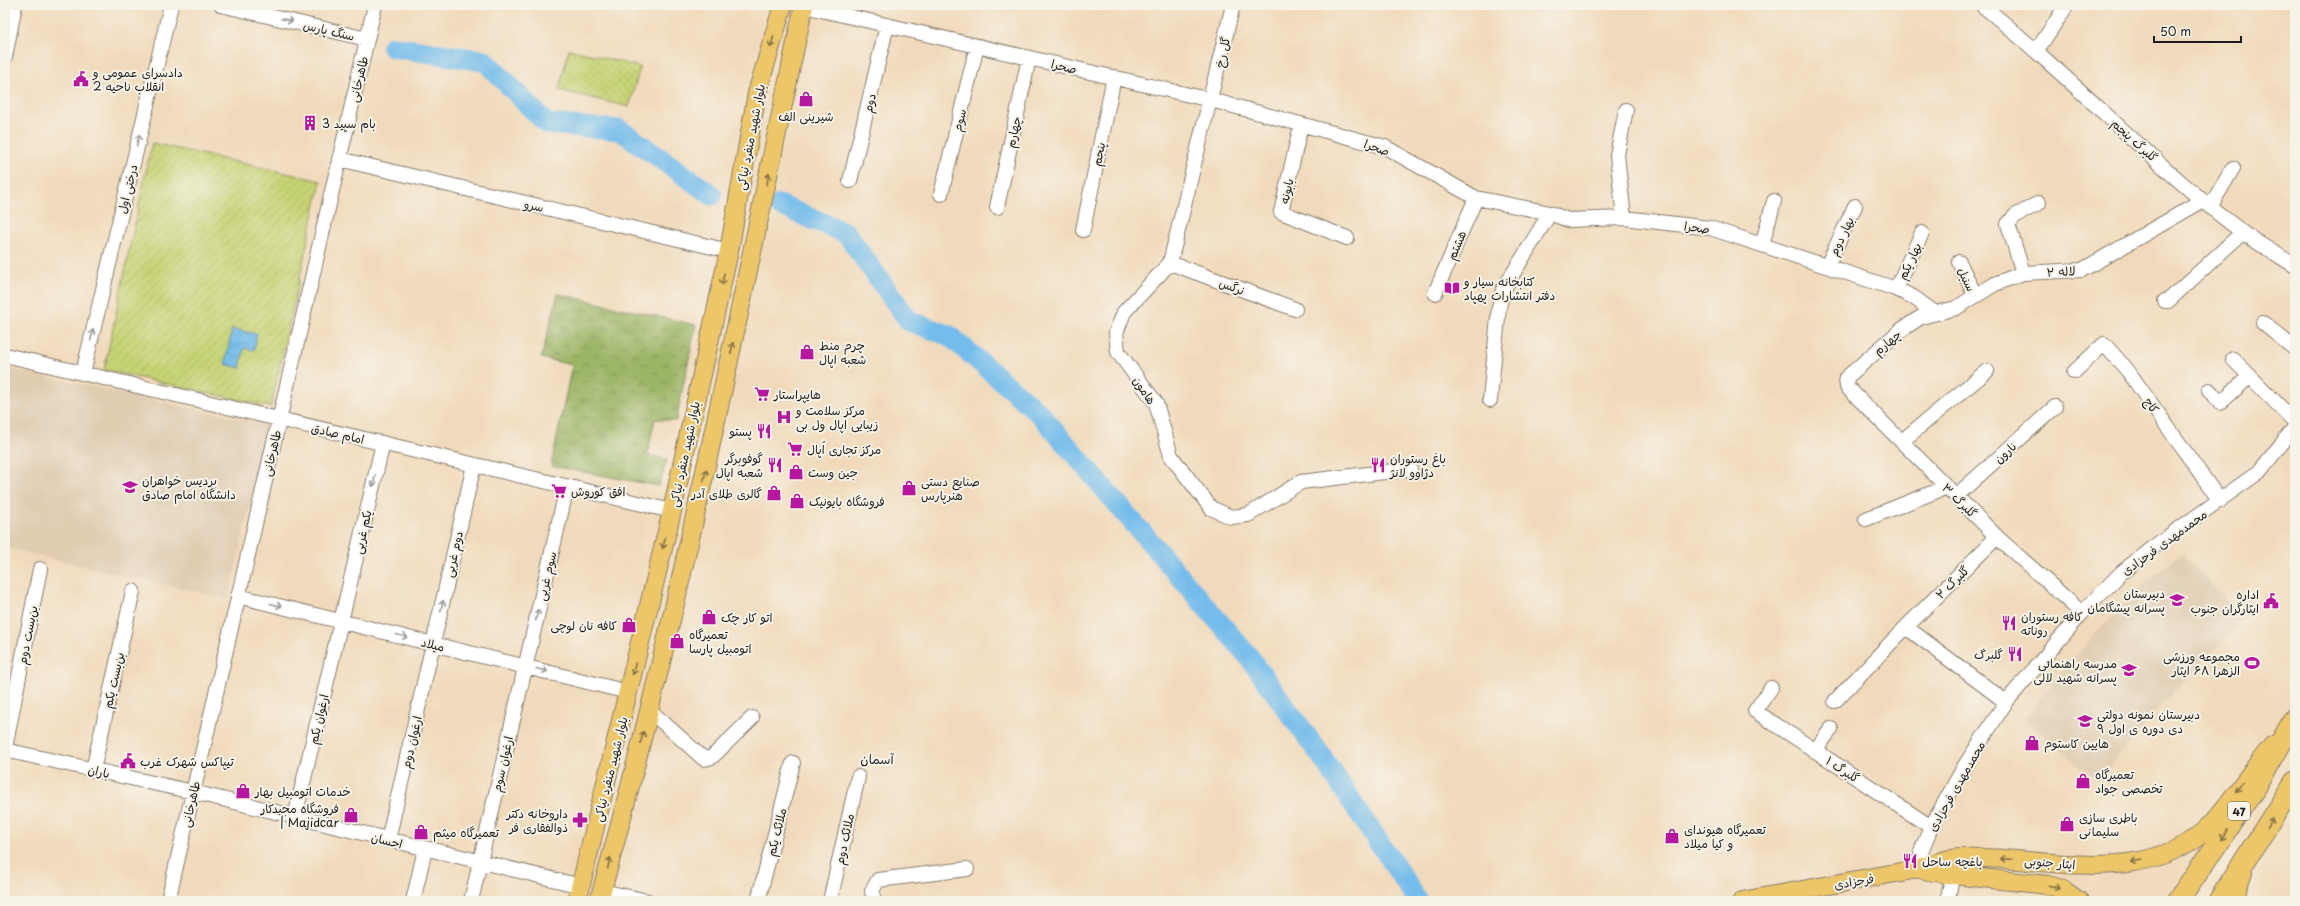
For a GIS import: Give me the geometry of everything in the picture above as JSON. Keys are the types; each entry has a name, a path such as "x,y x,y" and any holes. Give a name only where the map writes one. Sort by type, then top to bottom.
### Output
{"highway":[{"name":"47","path":"2178,901 2221,839 2293,721"},
{"path":"2218,901 2295,782"}],"main road":[{"name":"بلوار شهید منفرد نیاکی","path":"579,894 672,511 729,251 758,93 783,5"},
{"name":"بلوار شهید منفرد نیاکی","path":"601,896 675,608 763,204 804,5"},
{"path":"737,201 742,212 746,216 754,215 763,204"},
{"path":"649,607 663,596 672,602 675,608"},
{"name":"ایثار جنوبی","path":"1918,869 1957,858 2019,860 2064,865 2115,865 2160,855 2187,842 2211,824 2256,765 2293,721"},
{"path":"2233,901 2249,855"},
{"name":"ایثار جنوبی","path":"1918,869 1953,875 2048,885 2062,890 2079,901"},
{"name":"فرحزادی","path":"1742,901 1918,869"}],"street":[{"path":"5,57 15,5"},
{"name":"درختی اول","path":"83,373 171,5"},
{"name":"سنگ پارس","path":"221,5 367,39"},
{"name":"طاهرخانی","path":"168,901 375,5"},
{"name":"صحرا","path":"804,5 1211,100 1384,147 1476,198 1550,213 1568,220 1624,218 1710,228 1896,289 1914,297 1935,313"},
{"name":"گل رخ","path":"1211,100 1233,5"},
{"name":"گلبرگ پنجم","path":"1983,5 2037,50 2206,204 2243,232 2295,266"},
{"path":"2037,50 2067,5"},
{"name":"دوم","path":"850,181 887,25"},
{"name":"سوم","path":"941,194 977,46"},
{"name":"چهارم","path":"997,207 1029,58"},
{"name":"پنجم","path":"1083,230 1114,77"},
{"name":"هامون","path":"1211,100 1170,263 1124,312 1116,333 1118,352 1156,404 1171,456 1211,508 1231,517 1248,515 1301,482 1410,468"},
{"path":"1624,218 1617,154 1626,110"},
{"name":"بابونه","path":"1300,125 1281,212 1347,238"},
{"name":"سرو","path":"339,159 729,251"},
{"path":"2206,204 2233,168"},
{"name":"هشتم","path":"1435,293 1476,198"},
{"path":"1762,245 1774,201"},
{"path":"2023,273 2008,224 2015,216 2039,203"},
{"name":"لاله ۲","path":"1935,313 1956,308 1975,295 2010,277 2023,273 2082,270 2206,204"},
{"name":"بهار دوم","path":"1827,266 1855,206"},
{"path":"1490,400 1499,307 1503,290 1550,213"},
{"path":"2165,302 2168,301 2243,232"},
{"name":"بهار یکم","path":"1896,289 1922,233"},
{"name":"سنبل","path":"1959,262 1975,295"},
{"name":"نرگس","path":"1170,263 1295,309"},
{"name":"چهارم","path":"1845,380 1847,376 1901,330 1922,317 1935,313"},
{"path":"2263,323 2295,349"},
{"name":"کاج","path":"2074,372 2104,344 2128,372 2220,501"},
{"name":"امام صادق","path":"5,355 672,511"},
{"path":"2233,360 2295,422"},
{"path":"1902,441 1988,371"},
{"path":"2209,390 2220,403 2250,376"},
{"name":"گلبرگ ۳","path":"1845,380 1847,386 1997,537 2082,613"},
{"name":"نارون","path":"1952,492 2055,407"},
{"name":"محمدمهدی فرحزادی","path":"1918,869 1922,849 1931,827 1964,766 2006,702 2082,613 2121,573 2136,560 2259,472 2295,427"},
{"name":"یکم غربی","path":"341,621 383,444"},
{"name":"دوم غربی","path":"433,644 474,465"},
{"name":"سوم غربی","path":"525,666 567,487"},
{"path":"1866,519 1952,492"},
{"name":"گلبرگ ۲","path":"1835,701 1906,627 1997,537"},
{"name":"بن‌بست دوم","path":"5,749 40,569"},
{"name":"بن‌بست یکم","path":"93,770 133,591"},
{"name":"میلاد","path":"238,596 628,692"},
{"name":"ارغوان یکم","path":"295,817 341,621"},
{"path":"1906,627 2006,702"},
{"name":"ارغوان دوم","path":"388,840 433,644"},
{"name":"ارغوان سوم","path":"470,901 525,666"},
{"name":"گلبرگ ۱","path":"1771,688 1755,711 1931,827"},
{"path":"649,710 704,759 712,757 752,718"},
{"path":"1815,751 1831,729"},
{"name":"باران","path":"5,749 193,792"},
{"name":"ملائک یکم","path":"758,901 793,763"},
{"name":"ملائک دوم","path":"830,901 858,777"},
{"name":"احسان","path":"193,792 479,862 579,894"},
{"path":"413,901 425,849"},
{"path":"874,901 872,891 878,880 967,869"},
{"path":"1947,901 1953,875"},
{"path":"601,896 648,901"}],"shaded area":[{"name":"پردیس خواهران دانشگاه امام صادق","path":"5,368 269,425 228,599 5,548"},
{"path":"2182,553 2243,618 2147,722 2098,781 2024,719 2070,662 2111,617 2146,582"}],"green space":[{"path":"569,49 640,67 629,107 559,90"},
{"path":"152,143 321,181 271,407 104,370"},
{"path":"558,294 696,325 676,421 655,419 647,455 667,459 659,486 551,466 572,365 541,358"}],"water":[{"path":"232,329 257,334 254,350 244,348 240,368 225,364"}],"waterway":[{"path":"392,47 485,61 547,124 620,130 712,195"},
{"path":"779,205 846,233 909,321 950,336 1040,414 1249,657 1322,757 1418,901"}],"place":[{"name":"دادسرای عمومی و انقلاب ناحیه 2","path":"81,79"},
{"name":"شیرینی الف","path":"806,99"},
{"name":"بام سپید 3","path":"310,123"},
{"name":"کتابخانه سیار و دفتر انتشارات پهپاد","path":"1452,288"},
{"name":"چرم منط شعبه اپال","path":"807,352"},
{"name":"هایپراستار","path":"762,394"},
{"name":"مرکز سلامت و زیبایی اپال ول بی","path":"784,417"},
{"name":"پستو","path":"764,431"},
{"name":"مرکز تجاری اُپال","path":"795,449"},
{"name":"گوفوبرگر شعبه اپال","path":"775,465"},
{"name":"باغ رستوران دژاوو لانژ","path":"1378,465"},
{"name":"جین وست","path":"796,472"},
{"name":"پردیس خواهران دانشگاه امام صادق","path":"130,487"},
{"name":"صنایع دستی هنرپارس","path":"909,488"},
{"name":"افق کوروش","path":"559,491"},
{"name":"گالری طلای آدر","path":"774,493"},
{"name":"فروشگاه بایونیک","path":"797,501"},
{"name":"دبیرستان پسرانه پیشگامان","path":"2177,600"},
{"name":"اداره ایثارگران جنوب","path":"2271,601"},
{"name":"اتو کار چک","path":"709,617"},
{"name":"کافه رستوران روناته","path":"2009,623"},
{"name":"کافه نان لوچی","path":"629,625"},
{"name":"تعمیرگاه اتومبیل پارسا","path":"677,641"},
{"name":"گلبرگ","path":"2015,654"},
{"name":"مجموعه ورزشی الزهرا ۶۸ ایثار","path":"2252,663"},
{"name":"مدرسه راهنمائی پسرانه شهید لالی","path":"2129,670"},
{"name":"دبیرستان نمونه دولتی ۹ دی دوره ی اول","path":"2085,721"},
{"name":"هایین کاستوم","path":"2032,743"},
{"name":"تیپاکس شهرک غرب","path":"128,761"},
{"name":"تعمیرگاه تخصصی جواد","path":"2083,781"},
{"name":"خدمات اتومبیل بهار","path":"243,791"},
{"name":"فروشگاه مجیدکار | Majidcar","path":"351,815"},
{"name":"داروخانه دکتر ذوالفقاری فر","path":"580,820"},
{"name":"باطری سازی سلیمانی","path":"2067,824"},
{"name":"تعمیرگاه میثم","path":"421,832"},
{"name":"تعمیرگاه هیوندای و کیا میلاد","path":"1672,836"},
{"name":"باغچه ساحل","path":"1910,861"}],"district":[{"name":"آسمان","path":"877,758"}]}
